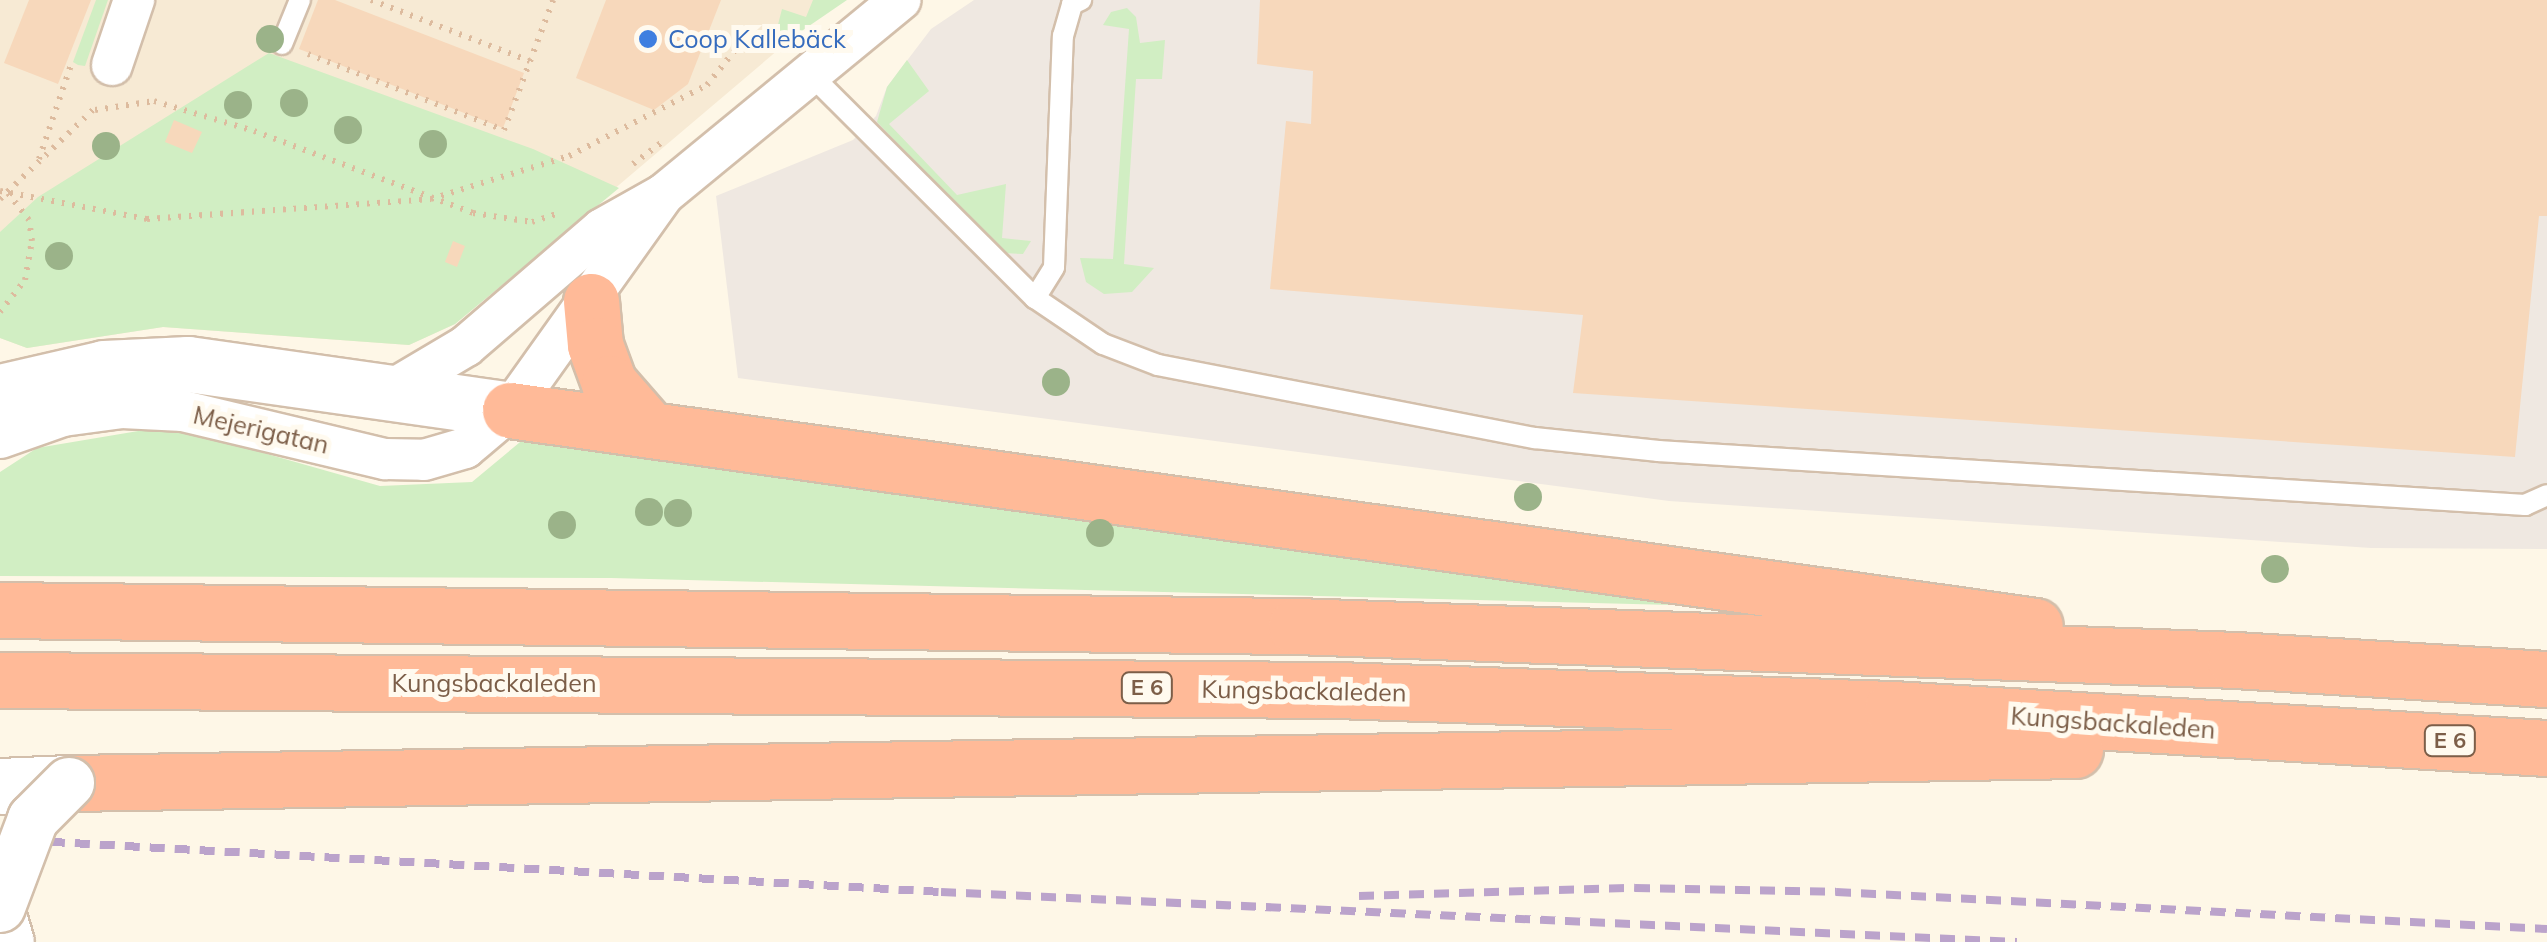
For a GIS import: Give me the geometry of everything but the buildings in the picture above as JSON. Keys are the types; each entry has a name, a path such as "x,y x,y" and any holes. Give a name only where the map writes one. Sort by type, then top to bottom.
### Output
{"highway":[{"path":"590,301 594,346 609,383 650,430"},
{"path":"510,410 1888,600 2235,660"},
{"path":"0,610 1296,626 2235,660 2547,679"},
{"name":"Kungsbackaleden","path":"0,680 1336,690 1892,709 2547,748"},
{"path":"68,783 2007,754 2293,734"}],"main road":[{"name":"Mejerigatan","path":"0,392 104,368 188,364 510,410"},
{"path":"0,786 68,783"}],"street":[{"path":"94,59 134,0"},
{"name":"Mejerigatan","path":"390,391 466,346 602,229 664,194 806,70 900,0"},
{"name":"Mejerigatan","path":"0,438 63,416 138,408 183,411 385,458 424,460 465,448 510,410 664,194"},
{"path":"9,942 0,910 34,820 68,783"}],"lane":[{"path":"282,44 300,0"},
{"path":"1035,298 1054,267 1063,36 1072,4 1082,0"},
{"path":"806,70 1035,298 1103,344 1158,364 1535,438 2525,505 2547,495"}],"path":[{"path":"371,0 530,62"},
{"path":"282,44 504,130 553,0"},
{"path":"4,192 148,219 431,199 569,156 706,85 752,30"},
{"path":"94,59 95,110"},
{"path":"39,161 94,59"},
{"path":"0,199 95,110 154,101 473,214 532,222 562,213"},
{"path":"620,175 678,130"},
{"path":"0,312 25,280 32,241 29,220 4,192"}],"shaded area":[{"path":"0,0 837,0 455,324 409,345 163,327 27,348 0,338"},
{"path":"974,0 2547,0 2547,549 2371,548 1669,501 738,378 716,196 853,140 876,116 887,87 931,29"}],"green space":[{"path":"96,0 108,0 85,66 78,65 73,62"},
{"path":"813,0 847,0 771,52 782,9 806,17"},
{"path":"1127,8 1136,17 1140,43 1165,40 1162,79 1136,79 1124,264 1154,268 1132,292 1104,294 1086,282 1080,258 1113,259 1129,29 1103,25 1111,12"},
{"path":"269,53 533,149 619,188 455,324 409,345 163,327 27,348 0,338 0,232 38,197"},
{"path":"907,60 929,91 889,124 957,195 1006,184 1002,238 1031,241 1023,254 1003,253 877,122 887,87"},
{"path":"168,426 380,486 472,482 525,438 1712,606 611,578 0,576 0,472 37,448"}],"railway":[{"path":"0,839 941,892 2017,942"},
{"path":"1359,896 1635,888 1836,892 2547,929"}],"place":[{"name":"Coop Kallebäck","path":"648,39"}]}
